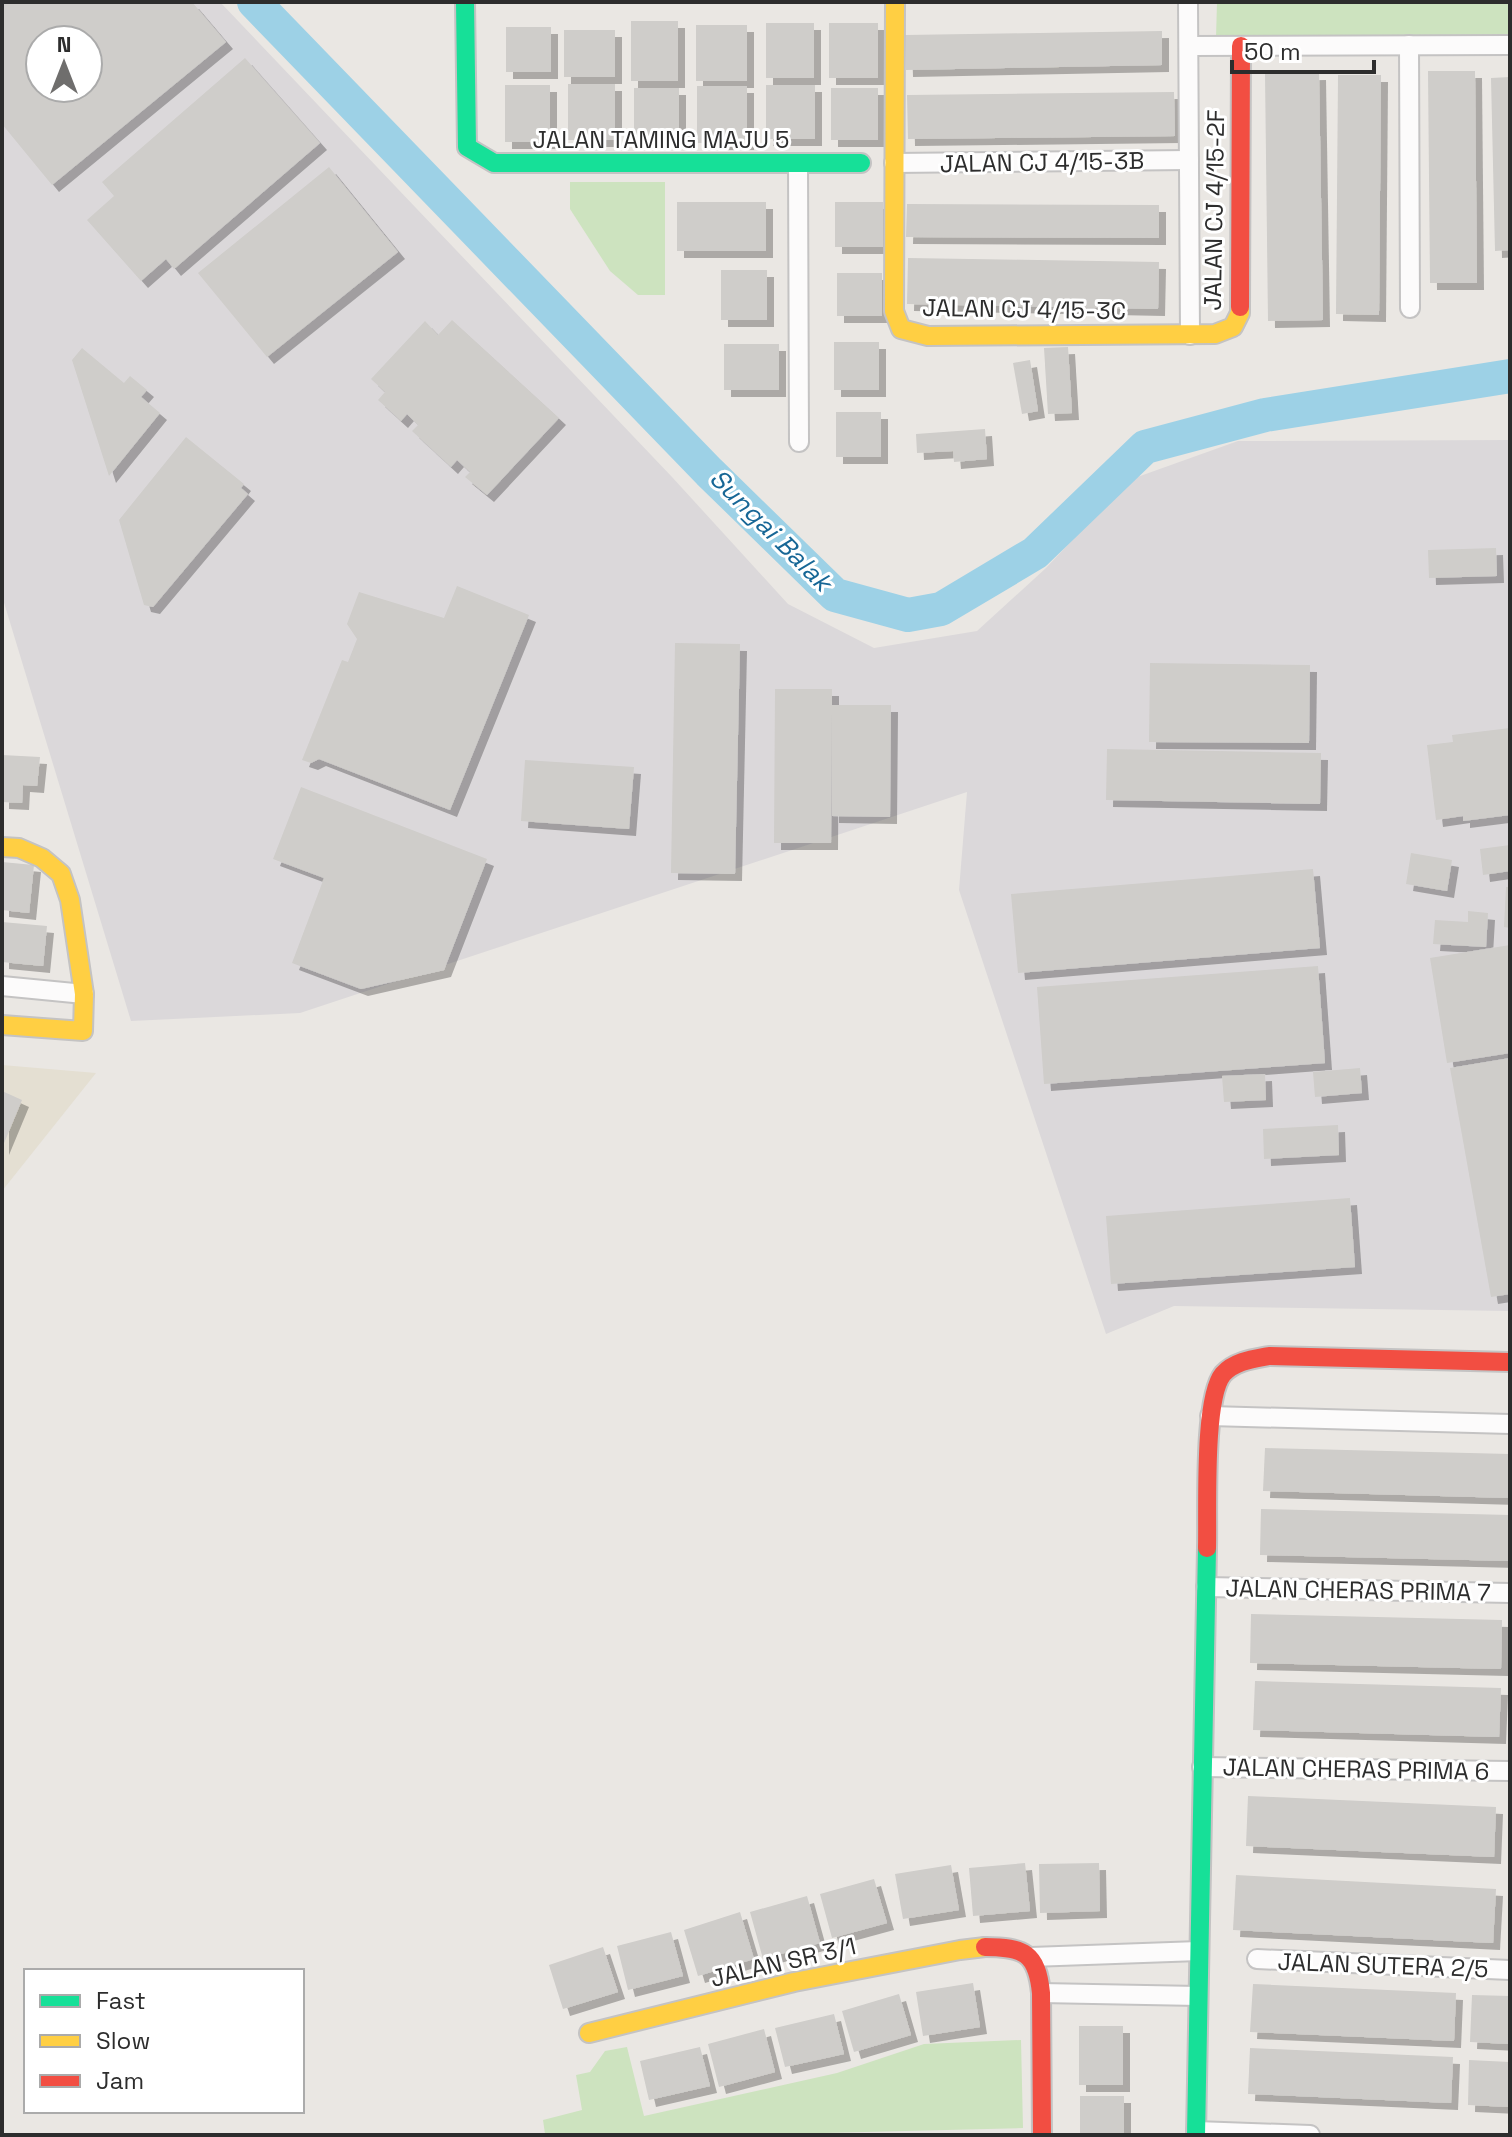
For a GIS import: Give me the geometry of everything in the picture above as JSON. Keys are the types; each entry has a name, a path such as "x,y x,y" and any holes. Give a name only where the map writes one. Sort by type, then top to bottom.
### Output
{"street":[{"name":"JALAN TAMING MAJU 5","path":"465,2 467,147 494,163 861,163"},
{"name":"JALAN CJ 4/15-3C","path":"895,2 894,311 901,329 928,336 1190,335 1215,334 1233,327"},
{"path":"1188,2 1190,335"},
{"path":"1409,45 1410,308"},
{"path":"1189,46 1510,45"},
{"name":"JALAN CJ 4/15-2F","path":"1233,327 1240,313 1241,46"},
{"name":"JALAN CJ 4/15-3B","path":"894,163 1189,160"},
{"path":"798,163 799,442"},
{"path":"2,1025 83,1031 84,994 70,900 61,874 42,858 11,847"},
{"path":"2,986 84,994"},
{"path":"1310,2135 1196,2133 1210,1416 1214,1389 1224,1372 1243,1359 1269,1356 1510,1362"},
{"path":"1210,1416 1510,1424"},
{"name":"JALAN CHERAS PRIMA 7","path":"1206,1587 1510,1593"},
{"name":"JALAN CHERAS PRIMA 6","path":"1202,1767 1510,1771"},
{"name":"JALAN SR 3/1","path":"589,2033 794,1982 960,1950 989,1947 1013,1949 1031,1957"},
{"path":"1042,2135 1041,1993 1039,1972 1031,1957 1199,1951"},
{"name":"JALAN SUTERA 2/5","path":"1257,1959 1510,1970"},
{"path":"1041,1993 1198,1996"}],"shaded area":[{"path":"2,2 220,2 672,477 788,604 874,648 977,631 1046,568 1129,480 1238,441 1510,440 1510,1311 1174,1306 1106,1334 959,890 967,792 300,1013 131,1021 2,596"},
{"path":"2,1065 96,1073 2,1191"}],"green space":[{"path":"1217,2 1510,2 1510,39 1216,38"},
{"path":"570,182 665,182 665,295 638,295 610,271 570,209"},
{"path":"1021,2040 1023,2128 743,2135 545,2134 543,2120 582,2110 576,2075 590,2072 605,2051 627,2047 644,2116 837,2073 924,2044"}],"building":[{"path":"2,2 192,2 226,42 52,185 2,124"},
{"path":"631,21 678,21 678,81 631,81"},
{"path":"766,23 814,23 814,78 766,78"},
{"path":"829,23 878,23 878,78 829,78"},
{"path":"696,25 747,25 747,81 696,81"},
{"path":"506,27 551,27 551,72 506,72"},
{"path":"564,30 615,30 615,77 564,77"},
{"path":"1162,31 1162,65 906,70 905,35"},
{"path":"245,58 320,143 174,269 166,259 141,281 87,220 114,196 102,182"},
{"path":"1428,71 1475,71 1477,283 1430,283"},
{"path":"1319,73 1323,320 1268,321 1265,74"},
{"path":"1338,75 1381,75 1379,315 1336,314"},
{"path":"1510,77 1510,250 1495,251 1491,78"},
{"path":"568,84 615,84 615,140 568,140"},
{"path":"505,85 550,85 550,142 505,142"},
{"path":"766,85 815,85 815,139 766,139"},
{"path":"697,86 747,86 747,143 697,143"},
{"path":"634,88 679,88 679,141 634,141"},
{"path":"831,88 878,88 878,140 831,140"},
{"path":"1174,92 1175,136 908,139 907,95"},
{"path":"329,167 398,252 267,357 198,273"},
{"path":"677,202 766,202 766,251 677,251"},
{"path":"835,202 883,202 883,247 835,247"},
{"path":"907,204 1159,205 1159,238 906,237"},
{"path":"908,258 1159,262 1158,309 907,304"},
{"path":"721,270 767,270 767,320 721,320"},
{"path":"837,273 882,273 882,316 837,316"},
{"path":"452,320 559,418 487,495 465,477 470,472 457,460 451,467 412,431 418,425 407,414 401,421 378,400 385,392 371,379 425,321 438,335"},
{"path":"834,342 879,342 879,390 834,390"},
{"path":"724,344 779,344 779,390 724,390"},
{"path":"1068,347 1072,413 1048,414 1044,348"},
{"path":"82,348 124,383 130,376 147,390 141,397 160,413 109,476 72,360"},
{"path":"1030,360 1038,411 1022,414 1013,363"},
{"path":"836,412 881,412 881,457 836,457"},
{"path":"985,429 987,459 954,462 953,451 917,453 916,434"},
{"path":"186,437 244,484 241,488 248,494 153,607 144,605 119,520"},
{"path":"1496,548 1497,576 1429,578 1428,550"},
{"path":"457,586 529,615 450,810 319,759 311,763 302,760 342,660 348,662 357,639 347,624 359,592 444,618"},
{"path":"675,643 740,644 735,874 671,873"},
{"path":"1150,663 1310,665 1309,743 1149,742"},
{"path":"775,689 832,689 832,705 891,705 890,817 832,816 832,711 831,843 774,843"},
{"path":"1510,728 1510,815 1463,821 1463,816 1436,820 1427,745 1453,742 1452,735"},
{"path":"1107,749 1321,753 1320,804 1106,800"},
{"path":"2,755 40,757 37,786 23,785 22,803 2,802"},
{"path":"525,760 634,767 629,829 521,821"},
{"path":"301,787 487,859 444,970 361,989 292,963 324,878 273,859"},
{"path":"1510,845 1510,871 1483,875 1480,849"},
{"path":"1411,853 1452,860 1447,891 1406,884"},
{"path":"2,862 34,865 29,913 2,910"},
{"path":"1313,869 1320,948 1018,973 1011,894"},
{"path":"1506,887 1510,887 1510,928 1504,927"},
{"path":"1468,911 1488,913 1486,947 1433,944 1435,920 1468,922"},
{"path":"2,922 47,926 43,966 2,962"},
{"path":"1510,945 1510,1053 1447,1063 1430,958"},
{"path":"1318,966 1325,1063 1044,1084 1037,987"},
{"path":"1510,1058 1510,1294 1491,1297 1450,1068"},
{"path":"1360,1068 1362,1093 1315,1097 1313,1072"},
{"path":"1265,1074 1266,1100 1224,1102 1222,1076"},
{"path":"2,1091 22,1100 2,1148"},
{"path":"1338,1125 1339,1155 1264,1159 1263,1129"},
{"path":"1350,1198 1355,1267 1111,1284 1106,1216"},
{"path":"1265,1448 1510,1454 1510,1498 1263,1491"},
{"path":"1261,1509 1510,1515 1510,1561 1260,1555"},
{"path":"1251,1614 1502,1620 1501,1669 1250,1663"},
{"path":"1255,1681 1501,1688 1499,1737 1253,1730"},
{"path":"1248,1796 1496,1807 1494,1857 1246,1846"},
{"path":"1025,1863 1030,1911 973,1916 969,1868"},
{"path":"1099,1863 1100,1911 1040,1913 1039,1864"},
{"path":"951,1865 959,1910 903,1919 895,1874"},
{"path":"1236,1875 1496,1889 1493,1943 1233,1930"},
{"path":"874,1879 887,1923 832,1938 820,1894"},
{"path":"807,1896 820,1943 763,1959 750,1912"},
{"path":"740,1912 754,1959 698,1976 684,1930"},
{"path":"671,1932 683,1976 628,1990 617,1946"},
{"path":"603,1947 618,1992 563,2009 549,1965"},
{"path":"973,1983 980,2027 923,2036 916,1992"},
{"path":"1253,1984 1456,1993 1454,2041 1250,2032"},
{"path":"899,1994 911,2035 854,2052 842,2011"},
{"path":"1472,1995 1510,1996 1510,2044 1470,2042"},
{"path":"834,2014 844,2054 785,2067 775,2028"},
{"path":"1079,2026 1123,2026 1123,2085 1079,2085"},
{"path":"764,2029 775,2072 719,2087 708,2044"},
{"path":"700,2047 710,2086 649,2100 640,2061"},
{"path":"1250,2048 1453,2057 1451,2103 1248,2094"},
{"path":"1469,2060 1510,2062 1510,2107 1468,2105"},
{"path":"1080,2096 1124,2096 1124,2135 1080,2135"}],"waterway":[{"name":"Sungai Balak","path":"254,2 709,472 835,595 908,615 941,609 1035,553 1145,447 1265,415 1510,376"}],"traffic: fast":[{"path":"465,2 467,147 494,163 861,163"},
{"path":"1196,2135 1207,1548"}],"traffic: slow":[{"path":"895,2 894,311 901,329 928,336 1215,334 1233,327 1240,307"},
{"path":"2,847 19,848 42,858 61,874 70,900 84,994 83,1031 2,1025"},
{"path":"589,2033 794,1982 985,1947"}],"traffic: jam":[{"path":"1240,307 1241,46"},
{"path":"1207,1548 1212,1406 1223,1374 1233,1366 1269,1356 1510,1362"},
{"path":"985,1947 1019,1951 1032,1961 1036,1969 1041,1993 1042,2135"}]}
